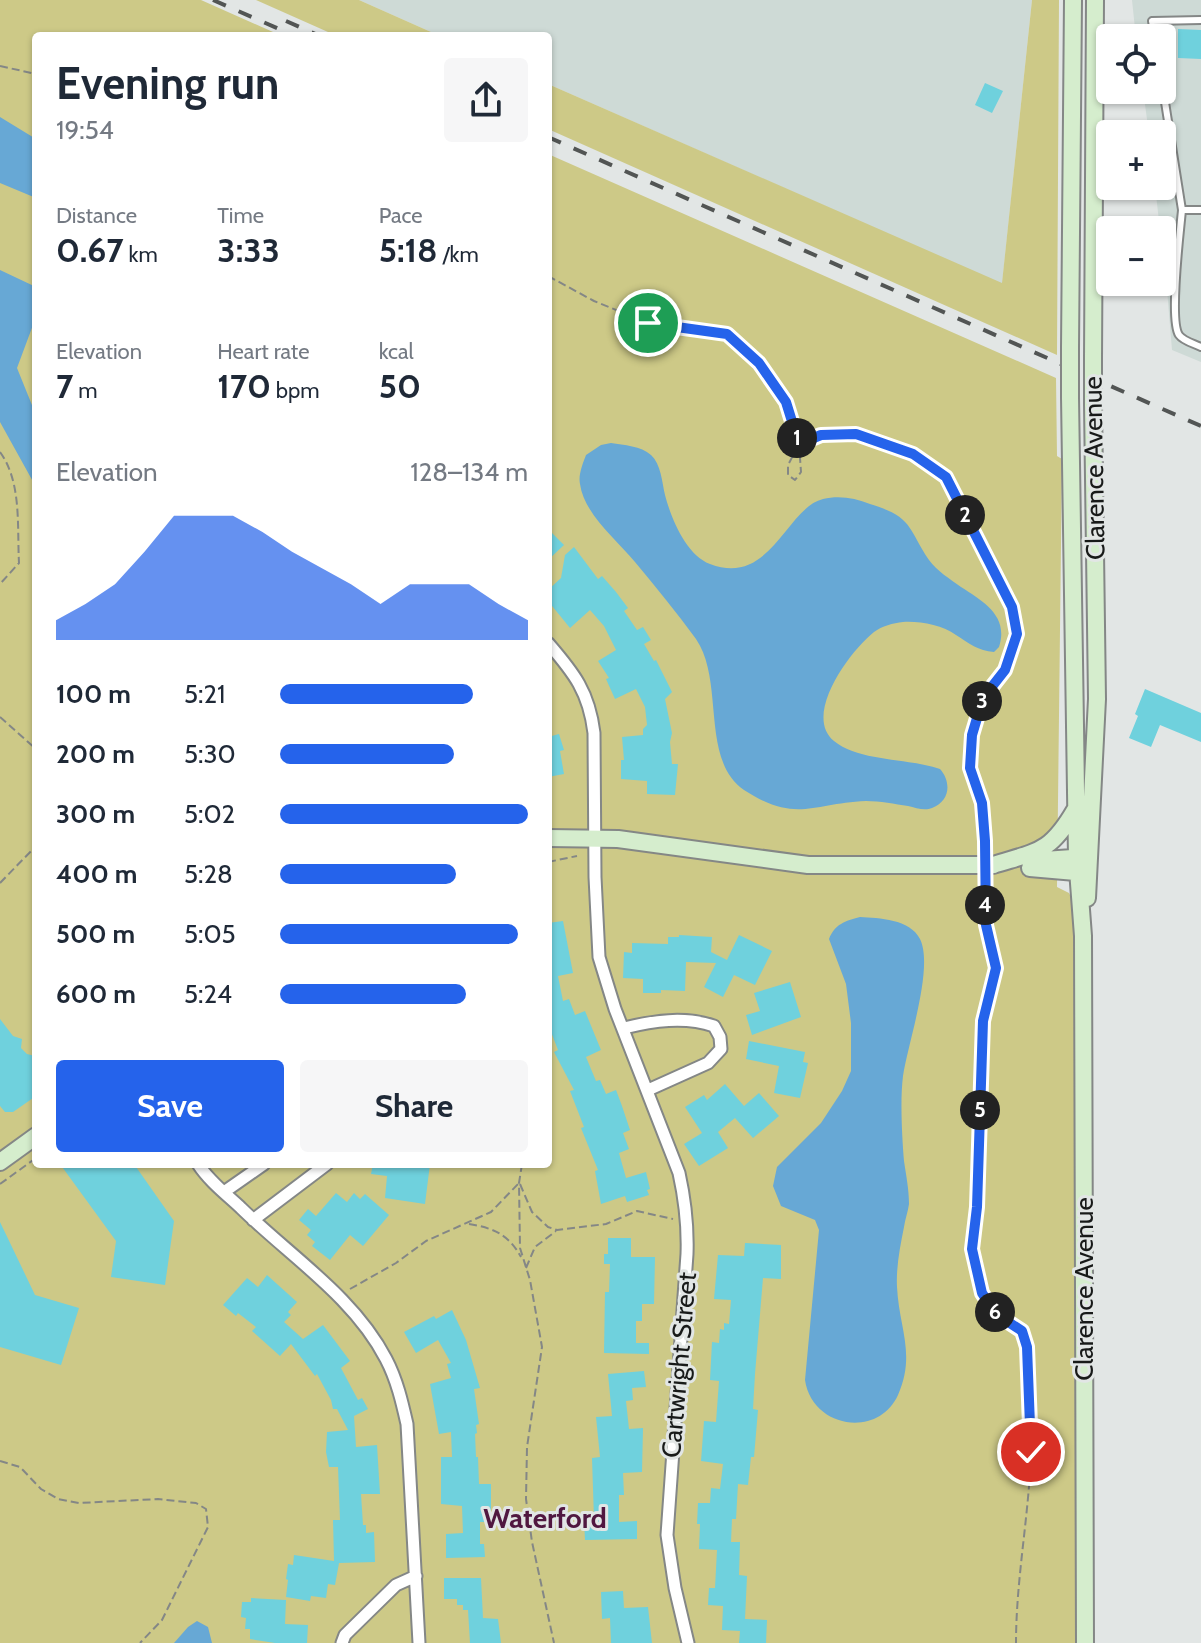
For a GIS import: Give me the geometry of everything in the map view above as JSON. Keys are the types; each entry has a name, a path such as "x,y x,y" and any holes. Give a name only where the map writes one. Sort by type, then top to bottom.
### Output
{"main road":[{"name":"Clarence Avenue","path":"1073,0 1070,397 1076,808 1084,865"},
{"name":"Clarence Avenue","path":"1085,1643 1083,936 1084,865 1097,699 1093,404 1095,0"},
{"path":"984,864 1044,849 1063,830 1076,808"},
{"path":"552,838 596,837 808,865 1084,865"},
{"path":"0,1162 32,1139"}],"street":[{"name":"Cartwright Street","path":"552,648 579,680 591,710 599,957 679,1173 687,1219 685,1292 667,1535 688,1643"},
{"path":"624,1028 667,1020 702,1022 714,1026 720,1037 721,1049 708,1063 648,1090"},
{"path":"202,1168 253,1220 340,1298 376,1341 399,1390 407,1424 411,1467 419,1643"},
{"path":"224,1192 258,1168"},
{"path":"253,1220 322,1168"},
{"path":"342,1643 345,1635 396,1585 416,1576"}],"lane":[{"path":"1153,24 1152,21 1201,20"},
{"path":"1165,104 1182,210 1175,267 1177,327 1182,338 1201,347"},
{"path":"1182,210 1201,210"}],"path":[{"path":"0,66 32,73"},
{"path":"552,278 594,301 648,323 727,334 759,363 786,402 799,444 801,472 795,480 788,475 788,465 799,444 821,435 856,434 913,454 946,477 1012,607 1017,634 1005,670 983,698 972,735 970,768 982,803 986,925 996,968 983,1021 977,1207 972,1249 982,1293 996,1314 1022,1331 1027,1347 1031,1452 1024,1552 1016,1607 1016,1643"},
{"path":"0,452 9,465 16,503 19,563 0,584"},
{"path":"0,717 32,745"},
{"path":"0,883 32,850"},
{"path":"552,861 577,856"},
{"path":"0,1184 32,1161"},
{"path":"521,1168 519,1226 523,1261"},
{"path":"519,1183 532,1212 548,1227 557,1230 606,1224 637,1211 676,1220 687,1219"},
{"path":"340,1298 361,1280 386,1269 426,1241 468,1224 499,1205 519,1183"},
{"path":"468,1224 501,1232 516,1248 526,1268 542,1347 526,1456 526,1499 554,1643"},
{"path":"526,1268 535,1247 557,1230"},
{"path":"0,1461 20,1467 41,1489 58,1499 79,1503 158,1499 196,1503 206,1509 208,1527 162,1620 140,1643"}],"shaded area":[{"path":"0,0 201,0 273,32 32,32 32,1168 552,1168 552,156 1056,378 1057,456 1062,459 1057,887 1069,893 1074,903 1075,936 1077,1643 0,1643"},
{"path":"256,0 359,0 431,32 328,32"},
{"path":"359,0 1032,0 1002,284 552,86 552,32 431,32"},
{"path":"1032,0 1059,0 1057,355 552,131 552,86 1002,283"},
{"path":"1132,0 1201,0 1201,362 1172,350 1168,296 1176,296 1176,216 1158,216 1157,200 1176,200 1176,120 1147,120 1145,104 1176,104 1176,24 1135,24"}],"water":[{"path":"0,117 32,137 32,196 0,183"},
{"path":"0,270 32,285 32,328 17,368 32,405 32,480 0,422"},
{"path":"611,443 637,448 654,459 681,535 694,553 710,564 731,568 748,565 776,544 810,505 829,498 853,499 884,509 902,519 936,568 992,611 1001,627 999,647 994,652 978,648 931,624 903,622 880,628 854,653 833,684 827,700 824,716 826,730 834,741 857,753 940,769 947,785 943,801 926,809 866,801 791,809 762,800 730,777 717,740 705,656 674,610 594,516 583,495 580,477 586,455 601,445"},
{"path":"860,917 893,921 909,927 920,939 924,968 903,1076 902,1096 903,1151 909,1204 897,1280 906,1367 898,1395 889,1409 876,1418 847,1422 820,1409 810,1396 805,1380 819,1230 815,1220 781,1206 773,1186 777,1167 821,1123 851,1071 851,1023 846,984 829,939 841,924"},
{"path":"197,1621 208,1627 212,1643 174,1643 188,1627"}],"building":[{"path":"1178,29 1201,30 1201,59 1178,58"},
{"path":"985,83 1003,91 992,113 975,105"},
{"path":"552,533 564,545 552,556"},
{"path":"574,547 598,579 602,576 616,592 628,608 624,611 637,630 643,627 651,640 644,644 672,692 665,699 672,733 672,764 678,764 675,795 647,794 647,781 621,779 621,760 624,760 622,737 643,735 647,725 645,707 636,689 615,699 606,679 609,678 598,661 616,650 604,626 590,610 570,628 552,606 552,586 561,578 565,555"},
{"path":"1145,689 1201,713 1201,742 1160,725 1151,747 1129,738"},
{"path":"559,734 564,750 560,751 564,774 552,776 552,736"},
{"path":"563,921 573,973 558,976 563,1001 569,999 575,1015 585,1011 601,1050 586,1057 596,1081 600,1080 606,1094 616,1090 630,1130 623,1133 629,1149 619,1153 626,1178 646,1172 649,1195 627,1202 625,1196 601,1204 595,1171 598,1170 581,1128 584,1127 570,1091 574,1090 554,1052 558,1050 552,1034 552,922"},
{"path":"739,935 772,951 755,985 734,975 723,997 704,987 716,963 686,962 685,991 643,993 643,979 623,978 624,952 632,953 632,943 668,944 668,937 712,937 711,952 727,960"},
{"path":"790,982 801,1017 752,1035 746,1015 760,1011 754,993"},
{"path":"0,1019 13,1036 22,1039 21,1048 32,1055 32,1099 13,1112 5,1112 0,1106"},
{"path":"749,1041 805,1052 803,1062 808,1063 800,1098 774,1093 779,1066 746,1059"},
{"path":"725,1084 744,1106 759,1093 779,1116 753,1138 735,1118 718,1132 728,1148 699,1166 684,1144 702,1133 685,1107 704,1095 707,1100"},
{"path":"63,1168 137,1168 174,1221 165,1285 111,1277 116,1241"},
{"path":"372,1168 430,1168 425,1204 385,1198 387,1176 371,1174"},
{"path":"336,1193 347,1202 354,1193 360,1199 365,1194 389,1215 363,1246 350,1235 330,1260 312,1246 315,1242 307,1235 311,1230 299,1220 308,1209 316,1216"},
{"path":"0,1222 35,1295 79,1308 61,1365 0,1347"},
{"path":"608,1238 631,1238 631,1257 655,1257 654,1304 642,1304 642,1321 636,1321 636,1343 649,1343 649,1354 604,1353 605,1292 609,1292 610,1264 604,1264 604,1254 608,1254"},
{"path":"745,1243 781,1245 781,1279 763,1278 753,1409 758,1410 754,1457 751,1457 748,1485 738,1484 731,1542 740,1542 739,1575 747,1576 745,1619 767,1620 766,1643 739,1643 740,1631 722,1630 723,1606 708,1605 709,1588 715,1588 717,1550 699,1549 700,1524 697,1524 698,1503 710,1503 711,1488 720,1489 723,1464 701,1461 704,1421 716,1422 719,1381 710,1380 712,1342 719,1343 720,1329 724,1330 724,1323 729,1324 731,1300 714,1299 718,1255 744,1256"},
{"path":"267,1275 297,1302 284,1322 303,1339 323,1325 350,1361 341,1368 358,1400 362,1398 368,1409 354,1416 356,1447 377,1445 380,1494 361,1494 363,1525 366,1525 366,1533 374,1532 375,1562 339,1563 335,1585 328,1584 326,1598 311,1596 310,1601 286,1597 288,1564 293,1565 294,1555 334,1561 333,1520 340,1520 338,1467 329,1467 327,1432 348,1430 337,1409 333,1409 317,1374 315,1376 291,1344 280,1356 252,1331 256,1327 223,1305 247,1278 258,1287"},
{"path":"452,1310 466,1340 480,1388 474,1389 479,1424 476,1425 475,1434 479,1484 491,1484 491,1514 486,1514 486,1522 480,1522 480,1544 484,1544 485,1557 446,1558 446,1534 463,1533 462,1506 441,1504 441,1457 452,1457 451,1432 439,1434 430,1384 451,1378 447,1364 451,1363 438,1340 416,1353 404,1332"},
{"path":"644,1371 646,1387 632,1388 633,1400 626,1401 629,1429 643,1428 642,1472 623,1473 624,1495 619,1495 619,1522 637,1521 637,1539 585,1540 584,1520 594,1519 592,1458 600,1457 596,1417 612,1416 608,1374"},
{"path":"444,1578 481,1578 483,1618 498,1619 501,1643 470,1643 468,1610 463,1610 463,1605 457,1605 457,1599 444,1599"},
{"path":"623,1591 624,1608 648,1607 652,1643 611,1643 610,1618 602,1619 601,1592"},
{"path":"251,1598 286,1600 285,1624 308,1625 307,1643 250,1639 250,1629 245,1629 246,1618 241,1617 242,1602 251,1602"}],"railway":[{"path":"213,0 286,32"},
{"path":"286,21 311,32"},
{"path":"552,139 1201,426"}],"district":[{"name":"Waterford","path":"545,1518"}],"route":[{"path":"648,323 727,334 759,363 786,402 799,444 821,435 856,434 913,454 946,477 1012,607 1017,634 1005,670 983,698 972,735 970,768 982,803 985,841 986,925 996,968 983,1021 977,1207 972,1249 982,1293 996,1314 1022,1331 1027,1347 1031,1452"}]}
